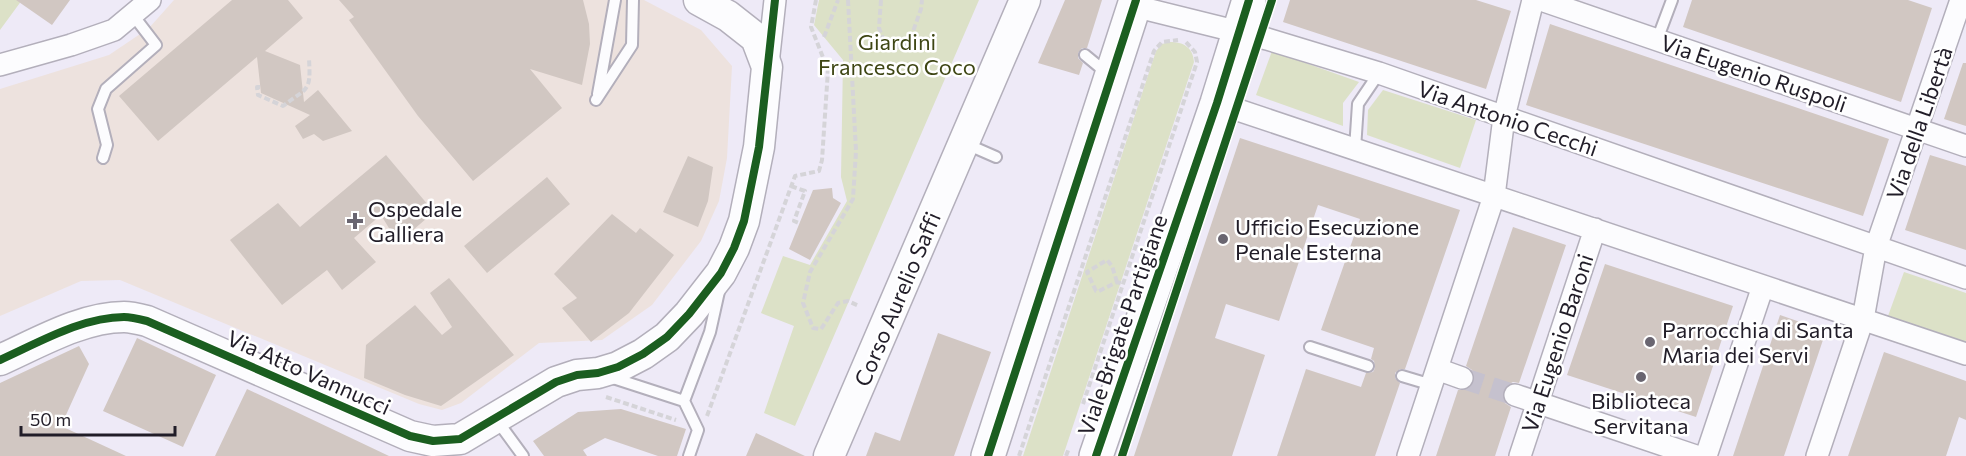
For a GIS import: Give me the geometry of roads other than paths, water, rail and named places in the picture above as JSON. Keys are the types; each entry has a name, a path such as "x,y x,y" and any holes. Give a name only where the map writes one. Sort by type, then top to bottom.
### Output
{"main road":[{"name":"Viale Brigate Partigiane","path":"1083,451 1217,103 1249,0"},
{"path":"988,456 1135,3"}],"street":[{"path":"0,65 114,30 150,0"},
{"path":"699,0 728,16 756,38 767,67"},
{"path":"767,67 776,0"},
{"name":"Corso Aurelio Saffi","path":"829,456 1024,0"},
{"path":"1408,456 1494,196 1504,117 1533,0"},
{"name":"Via Eugenio Ruspoli","path":"1541,0 1966,146"},
{"name":"Via della Libertà","path":"1876,247 1961,0"},
{"name":"Via Antonio Cecchi","path":"1135,3 1378,73 1966,278"},
{"name":"Via Atto Vannucci","path":"0,360 87,322 107,317 127,316 147,321 410,436 434,441 460,439 556,382 618,367 643,354 667,337 689,314 721,273 744,221 759,147 767,67"},
{"path":"1217,103 1966,354"},
{"name":"Via Eugenio Baroni","path":"1520,456 1595,229"},
{"path":"1817,456 1863,319 1876,247"},
{"path":"1706,456 1763,286"},
{"path":"1434,377 1462,378"},
{"path":"1515,395 1696,456"}],"lane":[{"path":"615,0 597,100 632,45 633,0"},
{"path":"1657,40 1672,0"},
{"path":"103,158 107,145 98,109 106,89 156,45 133,15"},
{"path":"1085,55 1111,76"},
{"path":"1354,149 1358,104 1378,73"},
{"path":"964,143 996,157"},
{"path":"684,401 710,332 718,302 721,273"},
{"path":"1310,347 1368,366"},
{"path":"598,373 684,401 698,430 689,456"},
{"path":"1402,376 1434,377"},
{"path":"496,418 523,456"}],"tunnel":[{"path":"1462,378 1515,395"}],"place":[{"name":"Ospedale Galliera","path":"355,221"},
{"name":"Ufficio Esecuzione Penale Esterna","path":"1223,239"},
{"name":"Parrocchia di Santa Maria dei Servi","path":"1650,342"},
{"name":"Biblioteca Servitana","path":"1641,377"}],"park label":[{"name":"Giardini Francesco Coco","path":"897,54"}]}
